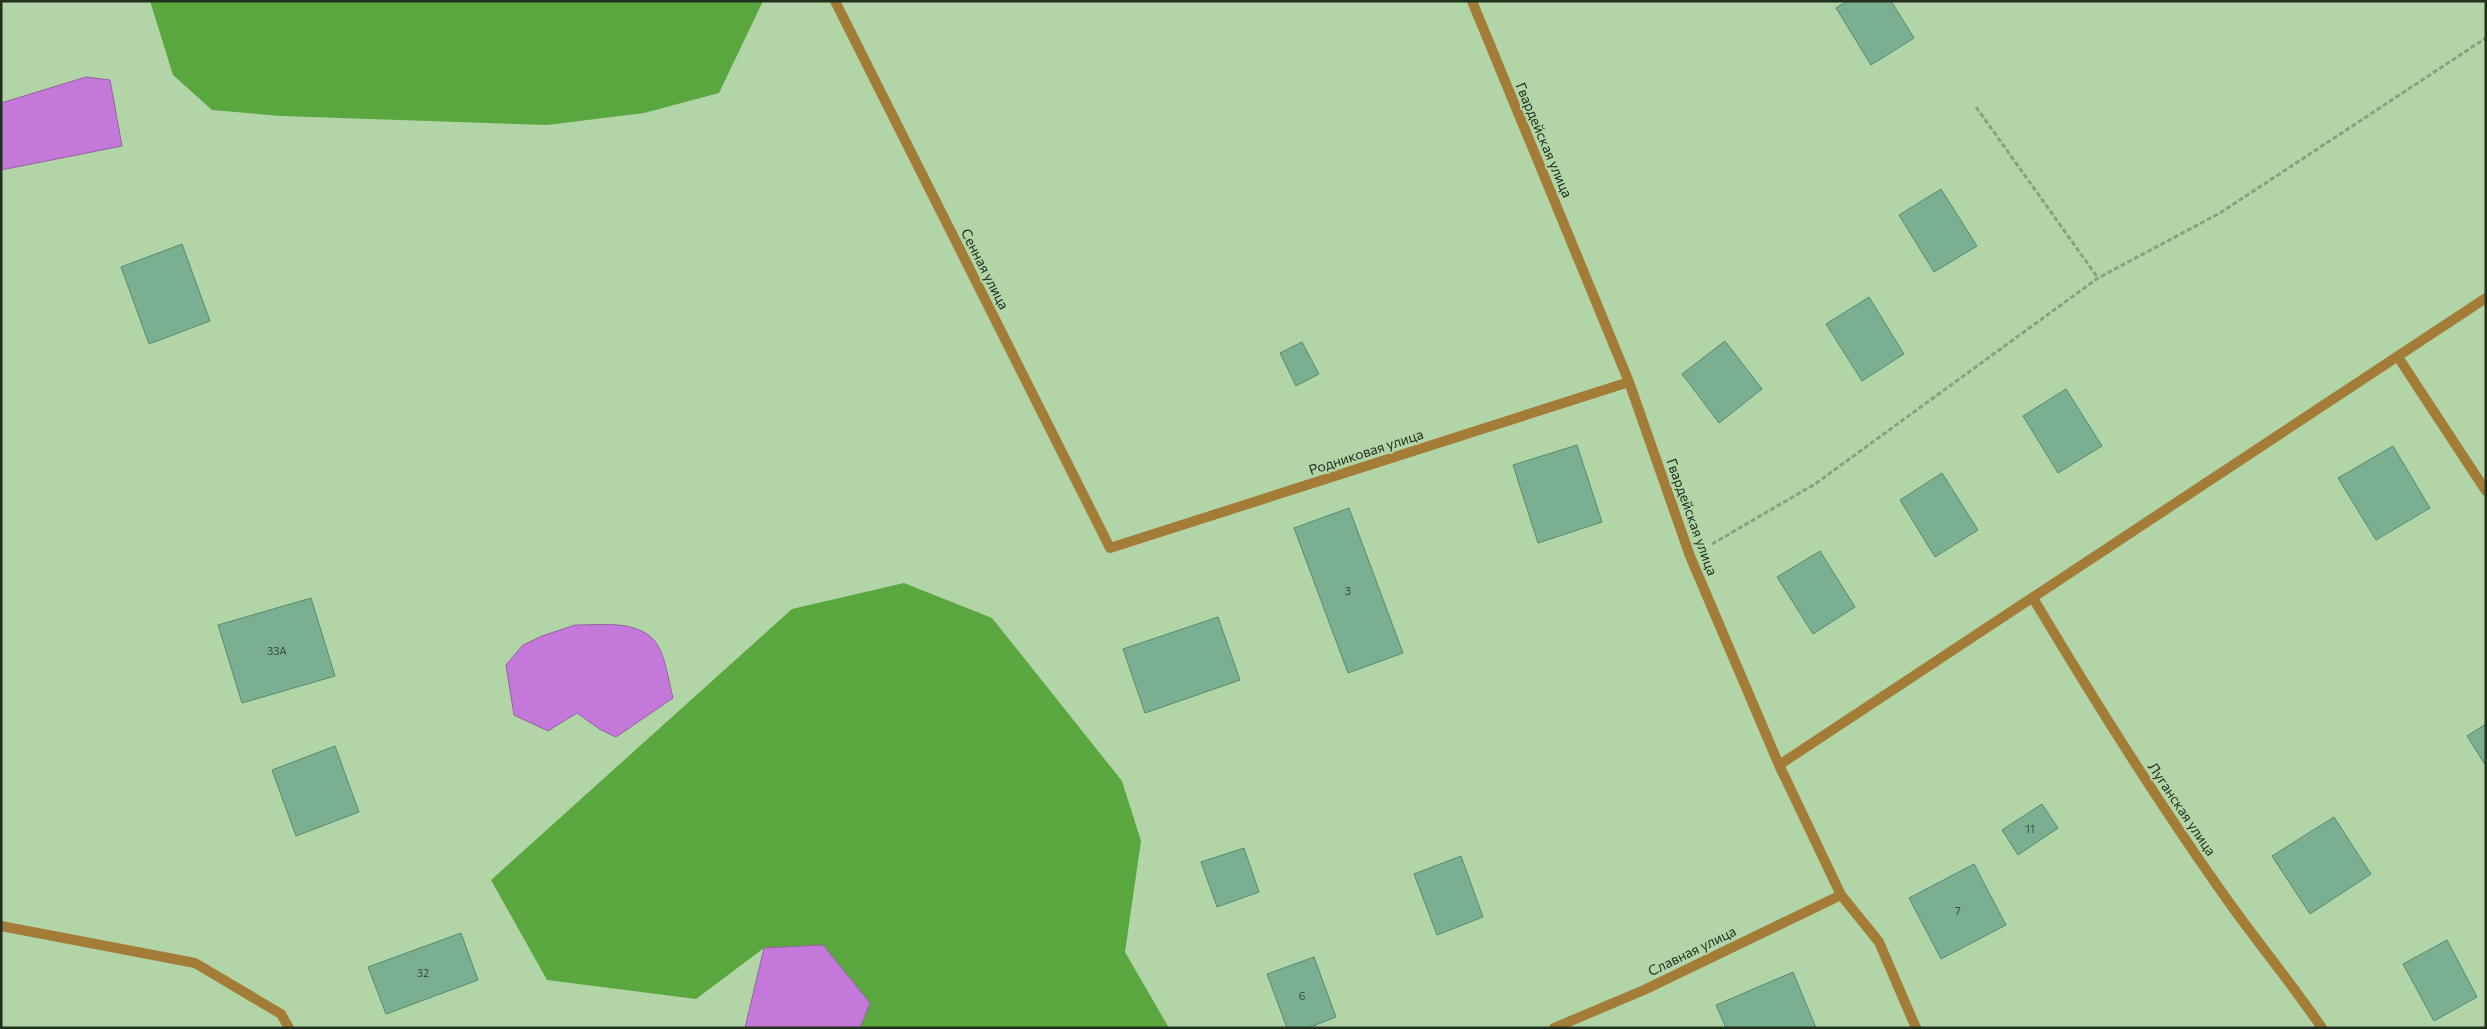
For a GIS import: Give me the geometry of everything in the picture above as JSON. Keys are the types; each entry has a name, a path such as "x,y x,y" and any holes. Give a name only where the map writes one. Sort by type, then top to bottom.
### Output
{"street":[{"name":"Сенная улица","path":"835,1 1110,548"},
{"name":"Гвардейская улица","path":"1472,1 1629,382 1690,556 1778,765 1840,895 1879,942 1916,1028"},
{"path":"1778,765 2486,298"},
{"path":"2398,357 2486,490"},
{"name":"Родниковая улица","path":"1110,548 1629,382"},
{"name":"Луганская улица","path":"2033,598 2103,716 2221,892 2296,989 2322,1028"},
{"name":"Славная улица","path":"1554,1028 1644,990 1840,895"},
{"path":"1,926 195,963 281,1014 289,1028"}],"path":[{"path":"1690,556 1815,484 2098,278 2220,214 2486,38"},
{"path":"1976,107 2098,278"}],"green space":[{"path":"150,1 763,1 719,93 644,113 547,125 281,116 212,110 173,75"},
{"path":"904,583 992,618 1122,781 1141,841 1125,952 1169,1028 860,1028 870,1003 823,945 764,948 696,999 547,980 491,880 792,609"}],"shaded area":[{"path":"86,77 110,80 122,146 1,170 1,103"},
{"path":"575,625 624,626 646,633 655,641 661,652 673,698 616,737 601,730 577,713 548,731 514,715 506,665 523,645 542,636"},
{"path":"823,945 870,1003 860,1028 745,1028 764,948"}],"building":[{"path":"1847,1 1891,1 1914,38 1871,65 1836,8"},
{"path":"1941,189 1977,246 1934,272 1899,215"},
{"path":"182,244 210,321 149,344 121,267"},
{"path":"1869,297 1904,354 1862,381 1826,324"},
{"path":"1725,341 1762,389 1719,423 1682,374"},
{"path":"1302,342 1319,374 1296,386 1280,353"},
{"path":"2066,389 2102,446 2058,473 2023,416"},
{"path":"1577,445 1602,522 1538,543 1513,465"},
{"path":"2393,446 2430,508 2376,540 2338,478"},
{"path":"1942,473 1978,530 1935,557 1900,500"},
{"path":"1349,508 1403,653 1348,673 1294,528"},
{"path":"1820,551 1855,607 1813,634 1777,577"},
{"path":"311,598 335,676 242,703 218,625"},
{"path":"1218,617 1240,680 1145,713 1123,649"},
{"path":"2486,724 2486,766 2467,736"},
{"path":"335,746 359,812 296,836 272,770"},
{"path":"2042,804 2058,828 2018,855 2002,830"},
{"path":"2334,817 2371,874 2310,914 2272,856"},
{"path":"1244,848 1259,892 1217,907 1201,862"},
{"path":"1461,856 1483,917 1437,935 1414,874"},
{"path":"1974,864 2006,925 1941,959 1909,898"},
{"path":"461,933 478,980 386,1014 368,967"},
{"path":"2447,940 2477,997 2434,1021 2403,964"},
{"path":"1314,957 1336,1017 1308,1028 1287,1028 1267,974"},
{"path":"1793,972 1816,1028 1726,1028 1716,1005"}]}
